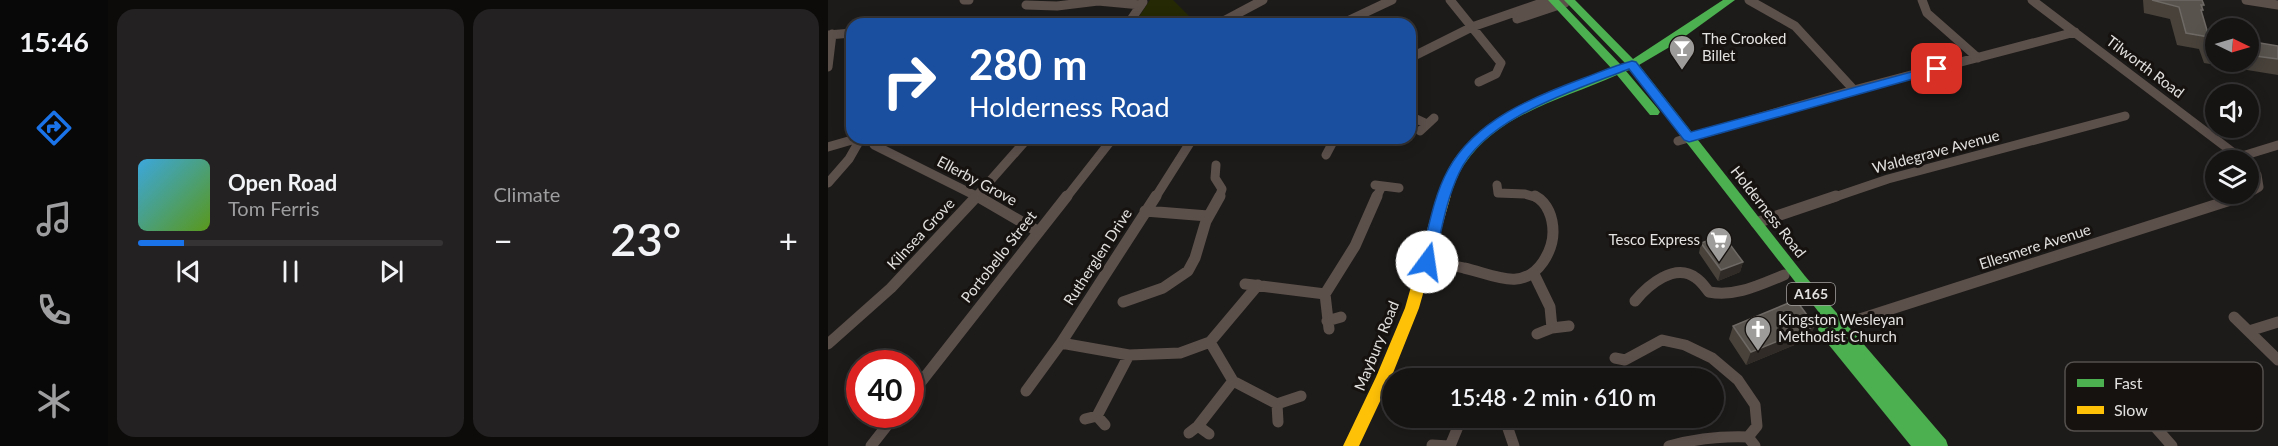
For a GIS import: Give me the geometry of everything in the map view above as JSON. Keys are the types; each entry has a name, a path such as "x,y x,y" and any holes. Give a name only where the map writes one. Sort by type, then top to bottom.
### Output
{"main road":[{"name":"Maybury Road","path":"1392,368 1427,262 1439,212 1452,173 1464,154 1479,138 1519,109 1625,67 1730,0"},
{"name":"Holderness Road","path":"1560,1 1625,67 1756,224 1832,328 1858,373 1921,446"},
{"name":"Holderness Road","path":"1683,139 1784,275 1940,446"},
{"name":"Maybury Road","path":"1351,446 1382,391"}],"street":[{"path":"964,0 969,0"},
{"path":"1229,18 1263,0"},
{"path":"1354,18 1392,0"},
{"path":"1450,0 1471,31 1501,63 1496,76 1486,81"},
{"path":"1749,0 1786,19 1802,32 1854,90"},
{"path":"1922,0 1927,13 1978,58"},
{"name":"Tilworth Road","path":"2032,0 2229,150"},
{"path":"2246,0 2278,5"},
{"path":"1025,5 1057,6 1085,1 1143,3"},
{"path":"1416,55 1444,40 1560,1"},
{"path":"1132,18 1143,3"},
{"path":"1683,139 1854,90 2075,32"},
{"path":"828,67 830,34 846,33"},
{"name":"Waldegrave Avenue","path":"1756,224 1888,179 2125,116"},
{"path":"1416,119 1427,124"},
{"path":"828,147 846,142"},
{"path":"828,183 849,159 857,144"},
{"name":"Ellerby Grove","path":"874,144 977,196 1040,232"},
{"name":"Kilnsea Grove","path":"828,344 891,288 1023,144"},
{"name":"Portobello Street","path":"924,378 1108,144"},
{"name":"Rutherglen Drive","path":"1026,391 1061,343 1189,144"},
{"path":"1326,155 1332,144"},
{"name":"Tilworth Road","path":"2259,152 2278,145"},
{"path":"1123,302 1173,284 1183,277 1194,261 1198,239 1208,216 1219,202 1222,189 1215,178 1216,165"},
{"path":"1341,317 1328,325 1324,294 1363,230 1378,185 1398,188"},
{"path":"1427,262 1470,269 1495,280 1519,280 1534,274 1552,248 1554,230 1548,210 1541,199 1535,196 1498,193 1497,185"},
{"name":"Ellesmere Avenue","path":"1832,328 2220,204"},
{"path":"1145,211 1208,216"},
{"path":"1534,274 1550,307 1552,328"},
{"path":"1634,302 1652,282 1680,274 1689,274 1697,278 1709,292 1725,294 1743,291 1784,275"},
{"path":"1061,343 1129,356 1179,353 1210,342 1252,285 1324,294"},
{"path":"2234,317 2278,360"},
{"path":"2249,331 2278,322"},
{"path":"1537,334 1552,328 1569,326"},
{"path":"1615,358 1624,360 1662,340 1685,345 1712,358 1738,380 1755,405 1757,426 1752,441 1703,437 1669,446"},
{"path":"1210,342 1233,381 1277,404 1301,396"},
{"path":"1096,420 1129,356"},
{"path":"1209,434 1193,429 1233,381"},
{"path":"1277,404 1278,422"},
{"path":"871,446 885,428"},
{"path":"1432,445 1450,446 1457,428"},
{"path":"1508,428 1514,446"},
{"path":"2159,431 2172,446"}],"green space":[{"path":"1150,0 1173,0 1191,18 1138,18"}],"building":[{"path":"2152,0 2202,0 2204,5 2201,5 2203,10 2201,10 2205,24 2205,36 2186,33 2179,7"},
{"path":"2259,43 2278,46 2278,59 2259,56"},
{"path":"1723,235 1743,262 1721,270 1701,243"},
{"path":"1796,300 1815,326 1751,352 1733,326"}],"traffic: fast":[{"path":"1553,0 1619,70 1654,112"},
{"path":"1569,0 1632,64 1800,280 1940,446"},
{"path":"1444,195 1457,165 1475,142 1496,124 1548,98 1631,65 1730,0"},
{"path":"1825,329 1921,446"}],"traffic: slow":[{"path":"1351,446 1412,308 1444,195"}],"place":[{"name":"The Crooked Billet","path":"1682,71"},
{"name":"Tesco Express","path":"1719,263"},
{"name":"Kingston Wesleyan Methodist Church","path":"1758,352"}],"route":[{"path":"1427,262 1439,212 1452,173 1464,154 1499,122 1519,109 1547,96 1632,64 1689,137 1937,69"}]}
